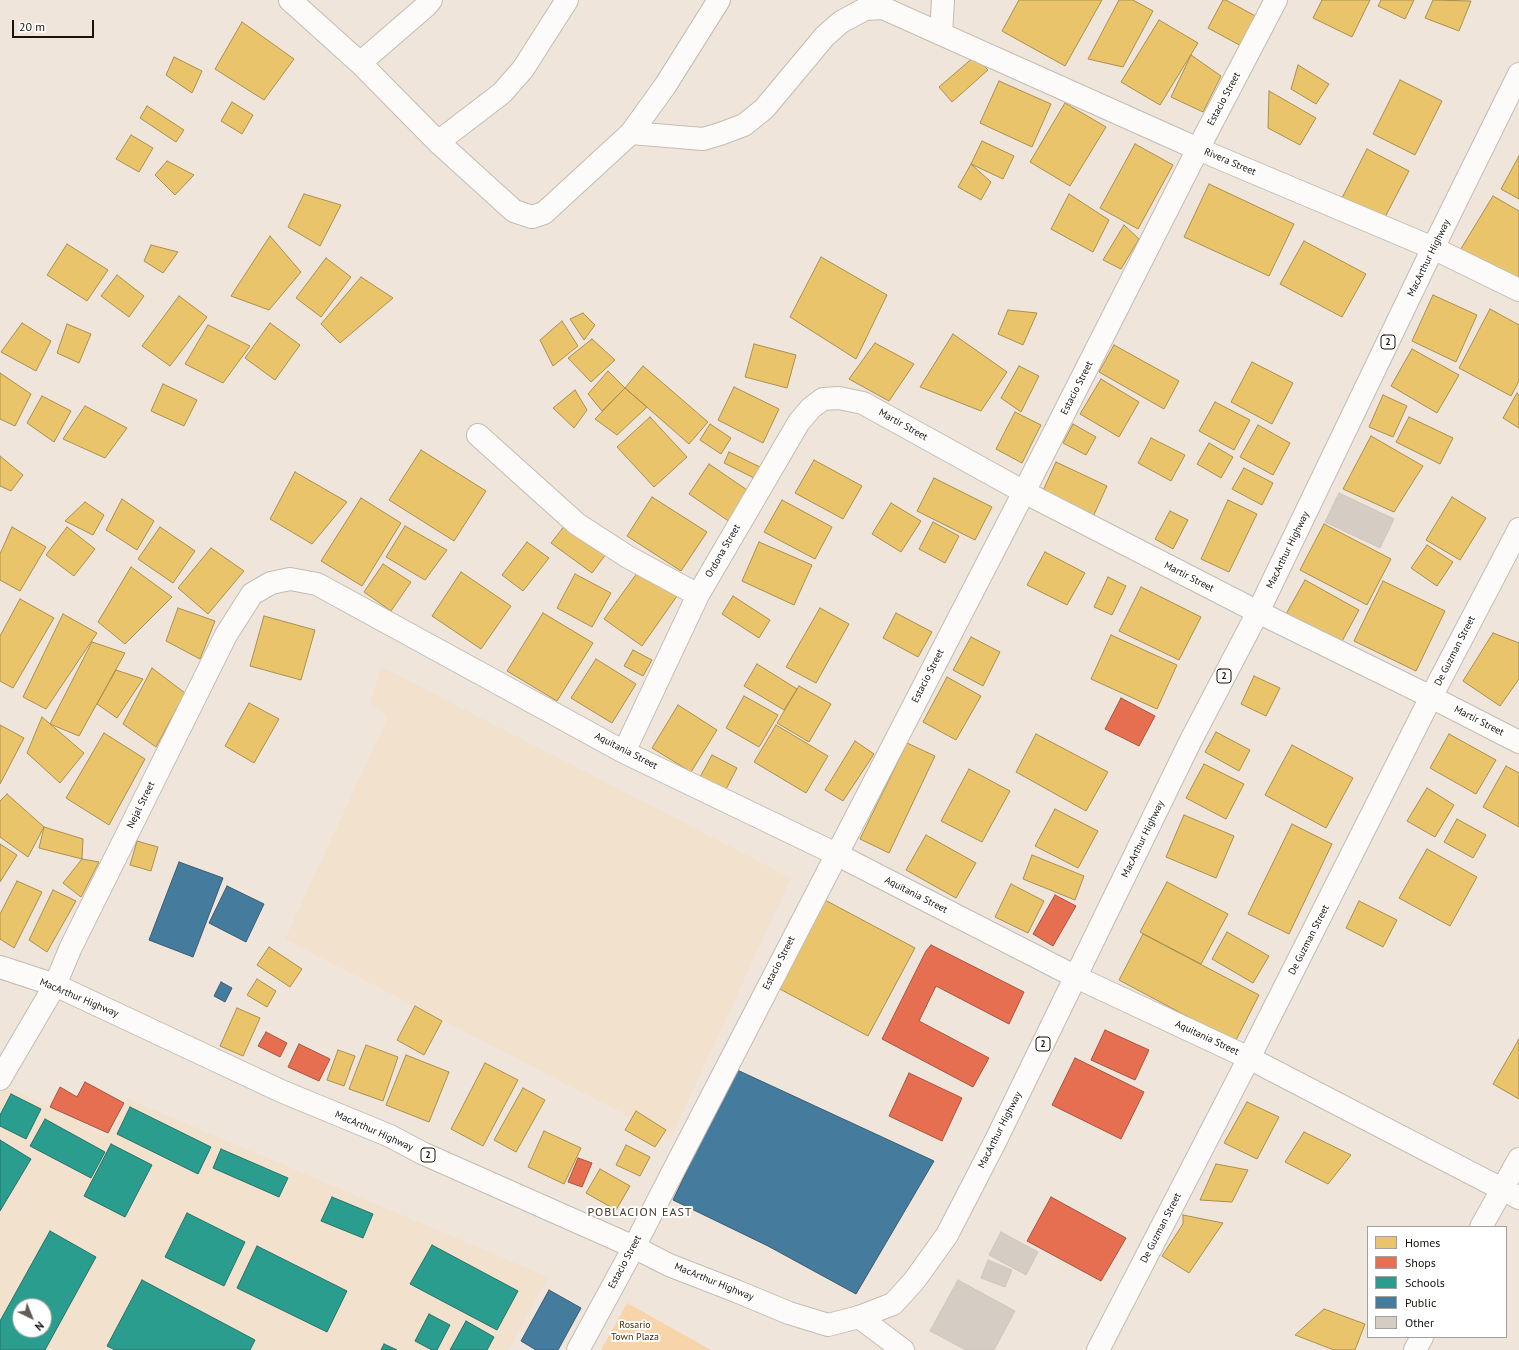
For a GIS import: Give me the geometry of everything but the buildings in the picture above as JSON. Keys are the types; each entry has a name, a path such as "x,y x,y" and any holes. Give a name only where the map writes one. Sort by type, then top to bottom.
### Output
{"main road":[{"path":"290,0 360,63 438,142 514,211 532,217 544,213 631,133 665,86 719,0"},
{"path":"360,63 431,0"},
{"path":"438,142 502,92 523,69 567,0"},
{"path":"941,34 943,0"},
{"name":"Estacio Street","path":"578,1350 634,1247 1276,0"},
{"name":"Rivera Street","path":"631,133 702,139 744,125 764,109 826,36 841,22 865,9 883,8 1198,149 1433,248 1519,290"},
{"name":"MacArthur Highway","path":"0,967 55,985 281,1091 390,1136 422,1153 634,1247 669,1265 789,1313 828,1325 859,1317 893,1304 914,1281 947,1235 996,1140 1190,740 1258,612 1433,248 1519,74"},
{"name":"Ordona Street","path":"624,752 698,595 799,422 811,408 823,399 839,398 863,403"},
{"name":"Martir Street","path":"863,403 1024,492 1258,612 1519,742"},
{"path":"478,435 577,524 628,557 698,595"},
{"name":"De Guzman Street","path":"1098,1350 1249,1058 1431,697 1519,528"},
{"name":"Nejal Street","path":"0,1079 55,985 74,940 222,642 240,611 252,594 271,583 290,579 318,584"},
{"name":"Aquitania Street","path":"318,584 624,752 836,854 1076,977 1249,1058 1510,1194"},
{"path":"1482,1226 1510,1194 1519,1159"},
{"path":"859,1317 903,1350"},
{"path":"1414,1350 1421,1338"}],"shaded area":[{"path":"382,667 791,878 671,1138 285,939 388,717 370,702"},
{"path":"6,1086 108,1137 128,1099 548,1277 509,1350 0,1350 0,1096"}],"green space":[{"name":"Rosario Town Plaza","path":"627,1303 711,1350 601,1350"}],"district":[{"name":"POBLACION EAST","path":"640,1213"}]}
